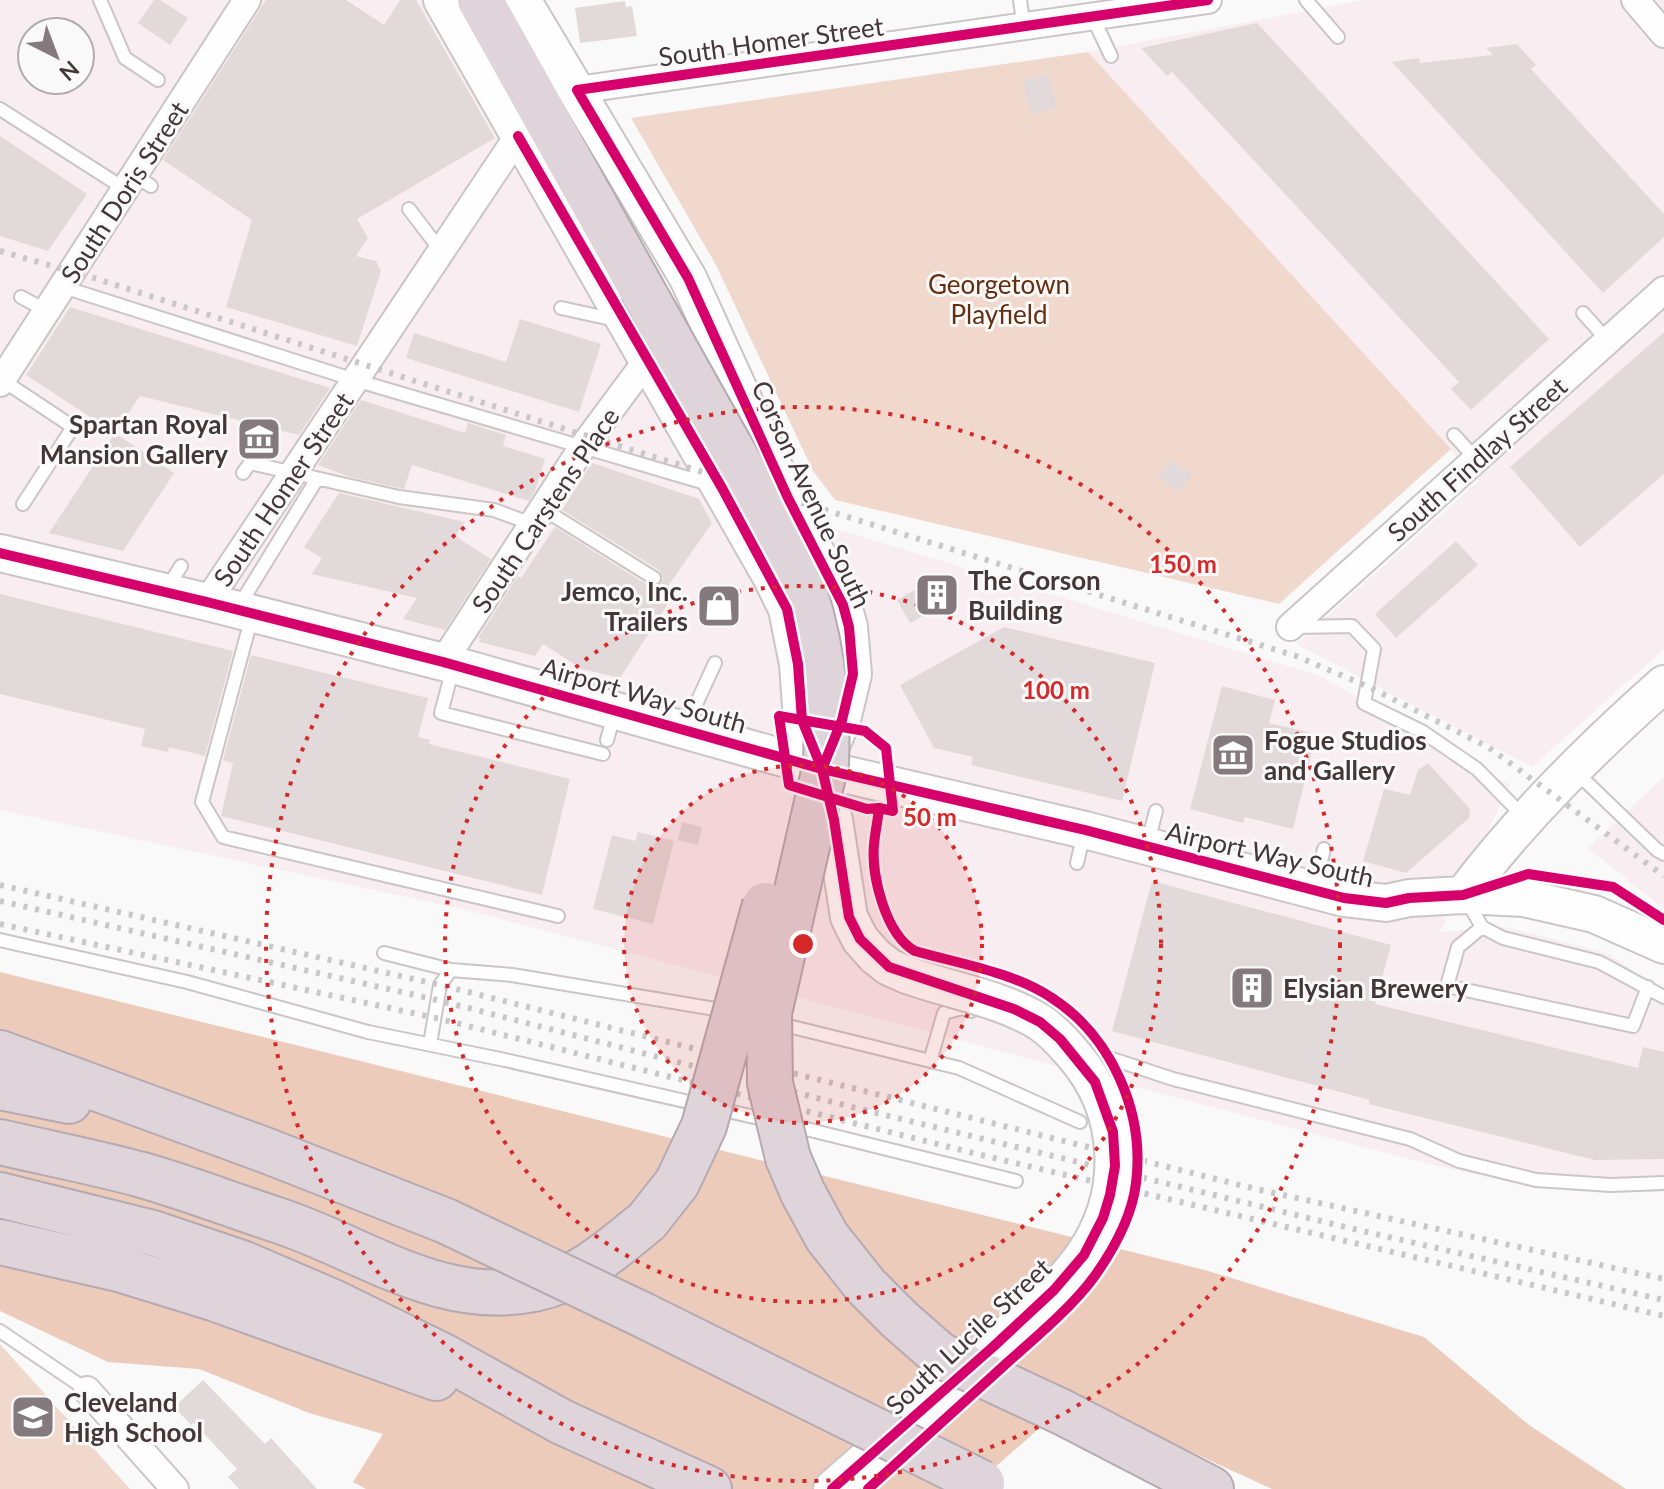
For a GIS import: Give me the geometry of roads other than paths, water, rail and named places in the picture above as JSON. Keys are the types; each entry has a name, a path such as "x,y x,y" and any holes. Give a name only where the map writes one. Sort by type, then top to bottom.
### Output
{"highway":[{"path":"480,0 789,552 804,586 822,661 828,721 826,763 769,1013 770,1083 788,1158 803,1193 827,1237 866,1286 940,1355 1062,1412 1211,1489"},
{"path":"0,1142 142,1175 293,1225 430,1284 474,1291 532,1290 556,1283 591,1265 647,1221 677,1183 704,1126 775,867 828,721"},
{"path":"0,1053 265,1150 446,1221 989,1486"},
{"path":"0,1087 265,1150"},
{"path":"0,1195 153,1233 242,1263 333,1302 443,1356 562,1422 709,1489"},
{"path":"0,1242 119,1269 213,1298 329,1342 562,1422"}],"main road":[{"path":"442,0 628,322 787,609 798,664 802,720 822,769"},
{"name":"Corson Avenue South","path":"522,0 688,278 720,342 788,498 843,605 853,652 852,679 842,720 822,769"},
{"path":"684,423 740,391"},
{"name":"Airport Way South","path":"0,553 173,579 232,608 449,664 611,724 685,729 1081,846 1146,847 1363,902 1386,903 1409,898 1463,895 1524,898 1559,905 1649,937"},
{"path":"1463,895 1525,818 1664,684"},
{"name":"South Lucile Street","path":"822,769 834,820 849,917 860,939 889,967 1014,1009 1040,1022 1060,1039 1095,1082 1113,1132 1115,1166 1103,1218 1084,1255 1054,1290 832,1489"}],"street":[{"name":"South Homer Street","path":"577,90 1024,28 1091,9 1208,0"},
{"path":"1635,0 1664,34"},
{"name":"South Doris Street","path":"1,382 63,287 137,183 241,2"},
{"name":"South Homer Street","path":"232,608 355,380 518,136"},
{"name":"South Findlay Street","path":"1290,627 1664,290"},
{"name":"South Carstens Place","path":"449,664 582,448 648,359"},
{"path":"87,1390 175,1489"}],"lane":[{"path":"100,0 125,58 158,80"},
{"path":"1020,0 1024,28"},
{"path":"1306,0 1338,37"},
{"path":"1091,9 1111,56"},
{"path":"0,109 137,183"},
{"path":"409,209 441,251"},
{"path":"63,287 355,380 722,488"},
{"path":"21,297 47,311"},
{"path":"561,308 628,322"},
{"path":"1583,313 1608,341"},
{"path":"1,382 73,427 23,504"},
{"path":"1454,435 1476,459"},
{"path":"243,473 250,463 399,497 538,516 654,578"},
{"path":"232,608 202,802 223,837 558,916"},
{"path":"1290,627 1352,626 1374,649 1364,703 1423,732 1477,769 1525,818"},
{"path":"685,729 715,663"},
{"path":"449,664 441,713 603,754"},
{"path":"1574,769 1664,854"},
{"path":"1146,847 1156,811"},
{"path":"1313,890 1324,849"},
{"path":"1463,895 1482,927 1503,938 1599,962 1664,997"},
{"path":"1482,927 1458,947 1447,986 1633,1026 1648,987"},
{"path":"0,940 187,982 368,1032 859,1141 1016,1181"},
{"path":"384,953 451,970 528,977 701,1005 746,1016"},
{"path":"430,1044 440,985 451,970"},
{"path":"930,1061 944,1013 962,1008 977,1013"},
{"path":"761,1019 959,1068 1080,1122"},
{"path":"1022,1029 1173,1079 1410,1139 1459,1161 1536,1180 1611,1185 1664,1183"},
{"path":"0,1331 87,1390"}],"railway":[{"path":"0,251 1296,656 1369,687 1488,747 1664,876"},
{"path":"0,885 440,985 1256,1189 1664,1279"},
{"path":"0,901 437,1000 856,1108 1358,1230 1664,1300"},
{"path":"0,924 436,1018 977,1154 1664,1316"}],"place":[{"name":"Spartan Royal Mansion Gallery","path":"259,439"},
{"name":"The Corson Building","path":"937,595"},
{"name":"Jemco, Inc. Trailers","path":"719,606"},
{"name":"Fogue Studios and Gallery","path":"1233,755"},
{"name":"Elysian Brewery","path":"1252,988"},
{"name":"Cleveland High School","path":"33,1417"}],"park label":[{"name":"Georgetown Playfield","path":"999,299"}]}
